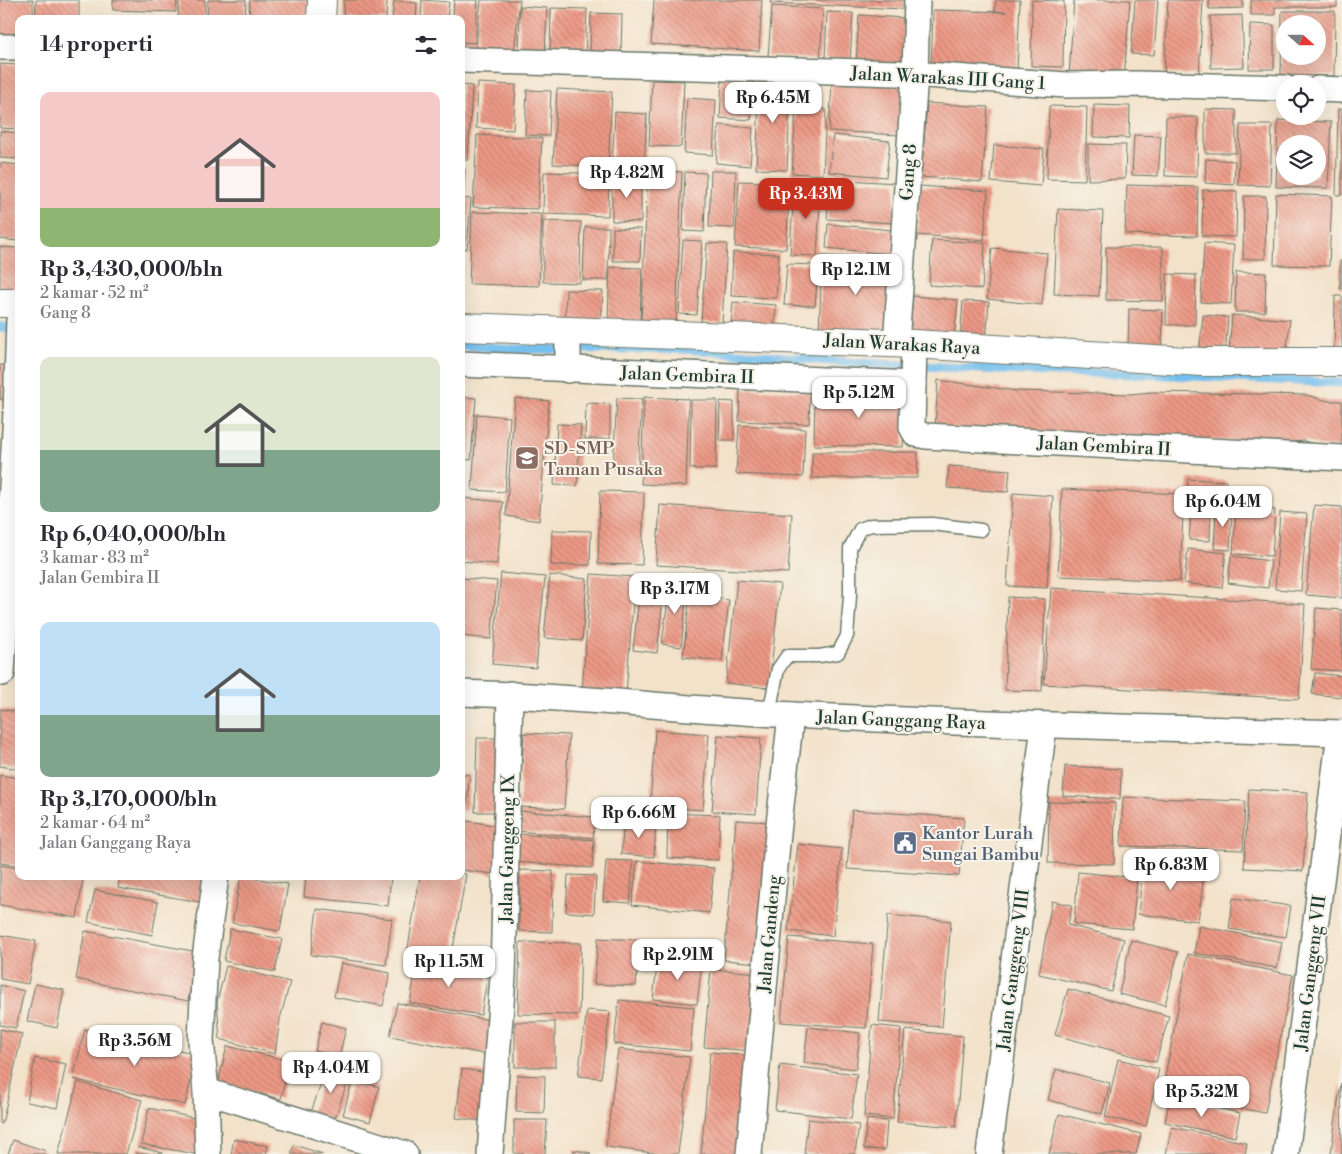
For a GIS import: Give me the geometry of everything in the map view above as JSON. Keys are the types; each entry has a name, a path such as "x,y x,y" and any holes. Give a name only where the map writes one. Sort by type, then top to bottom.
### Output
{"street":[{"path":"321,15 322,0"},
{"name":"Gang 8","path":"910,360 917,0"},
{"path":"0,47 15,47"},
{"name":"Jalan Warakas III Gang 1","path":"465,60 915,74 1066,85 1136,84 1276,88"},
{"path":"1326,89 1342,90"},
{"path":"0,303 15,303"},
{"name":"Jalan Warakas Raya","path":"465,327 568,351 910,360 1342,362"},
{"path":"7,674 15,342"},
{"name":"Jalan Gembira II","path":"465,364 568,351 910,360 912,427 916,434 1342,458"},
{"name":"Jalan Ganggang Raya","path":"465,693 510,694 780,714 1044,726 1341,733"},
{"name":"Jalan Ganggeng IX","path":"490,1154 503,976 510,694"},
{"name":"Jalan Gandeng","path":"749,1154 778,834 780,714"},
{"name":"Jalan Ganggeng VIII","path":"989,1154 1044,726"},
{"name":"Jalan Ganggeng VII","path":"1286,1154 1341,733"},
{"path":"208,1154 206,1091 201,1041 204,967 215,880"},
{"path":"206,1091 405,1154"}],"lane":[{"path":"780,714 778,669 788,656 818,656 838,653 847,636 850,596 850,548 860,530 871,524 932,524 981,530"}],"building":[{"path":"0,0 33,0 33,15 15,15 15,43 0,43"},
{"path":"36,0 79,0 79,15 35,15"},
{"path":"113,0 177,0 176,12 113,10"},
{"path":"179,0 205,0 205,15 178,15"},
{"path":"208,0 246,0 245,15 207,15"},
{"path":"250,0 311,0 310,15 249,15"},
{"path":"344,0 387,0 386,15 343,15"},
{"path":"422,0 449,2 447,15 421,15"},
{"path":"454,0 478,0 475,43 465,42 465,15 453,15"},
{"path":"481,0 520,0 514,52 476,47"},
{"path":"654,0 762,0 759,51 651,44"},
{"path":"771,0 905,0 904,9 770,3"},
{"path":"996,0 1020,0 1017,72 931,69 933,10 1006,12 995,11"},
{"path":"1032,0 1064,1 1063,67 1031,66"},
{"path":"1074,0 1130,0 1124,79 1069,75"},
{"path":"1135,0 1158,0 1154,55 1131,54"},
{"path":"1168,0 1203,0 1199,75 1164,73"},
{"path":"1209,0 1243,0 1243,8 1209,9"},
{"path":"1251,0 1337,0 1337,7 1275,7 1275,15 1251,15"},
{"path":"394,1 417,3 416,15 392,15"},
{"path":"520,6 547,8 545,52 519,51"},
{"path":"772,6 823,9 820,60 768,56"},
{"path":"551,8 587,9 585,58 550,57"},
{"path":"1282,11 1335,11 1334,76 1281,75 1281,65 1326,65 1326,15 1282,15"},
{"path":"827,12 853,13 850,61 825,60"},
{"path":"591,13 622,14 621,54 590,54"},
{"path":"859,15 905,18 901,68 856,65"},
{"path":"1242,15 1244,67 1211,68 1210,16"},
{"path":"1250,24 1274,25 1274,69 1249,69"},
{"path":"0,64 15,65 15,129 0,128"},
{"path":"722,77 754,79 751,120 720,118"},
{"path":"760,77 791,79 787,170 756,169"},
{"path":"652,80 684,81 681,147 649,146"},
{"path":"478,83 516,85 513,130 476,128"},
{"path":"832,83 902,86 899,135 829,131"},
{"path":"465,85 472,86 468,160 465,160"},
{"path":"557,89 612,92 608,167 553,164"},
{"path":"527,90 551,91 549,136 525,135"},
{"path":"687,98 716,100 713,155 684,153"},
{"path":"927,103 988,107 982,182 921,177"},
{"path":"1094,105 1130,106 1129,138 1093,137"},
{"path":"1049,106 1087,107 1085,180 1047,179"},
{"path":"796,107 826,109 823,175 792,173"},
{"path":"1205,109 1236,110 1236,153 1205,153"},
{"path":"1338,109 1342,109 1342,195 1336,195"},
{"path":"615,112 647,114 644,167 612,166"},
{"path":"1166,117 1198,117 1197,177 1165,176"},
{"path":"1326,122 1331,122 1328,188 1276,187 1276,185 1326,185 1326,135 1278,135 1278,125 1326,125"},
{"path":"719,125 753,128 750,166 716,163"},
{"path":"1240,125 1272,125 1270,186 1238,185"},
{"path":"0,131 15,133 15,159 0,158"},
{"path":"477,135 542,138 538,209 473,207"},
{"path":"833,135 890,141 886,177 829,172"},
{"path":"1134,135 1161,136 1158,176 1132,175"},
{"path":"1088,144 1126,145 1125,179 1088,180"},
{"path":"994,145 1044,149 1041,186 991,182"},
{"path":"1206,159 1235,161 1234,185 1205,183"},
{"path":"0,163 15,165 15,241 0,239"},
{"path":"648,170 682,172 676,324 641,323"},
{"path":"711,171 736,171 734,228 709,227"},
{"path":"544,172 609,174 608,216 543,214"},
{"path":"685,172 706,173 704,232 683,231"},
{"path":"612,176 641,176 641,222 612,221"},
{"path":"829,179 896,183 894,223 827,219"},
{"path":"739,181 790,183 786,249 735,247"},
{"path":"794,184 821,185 817,256 790,255"},
{"path":"1127,185 1198,187 1197,236 1125,234"},
{"path":"920,186 988,191 984,240 917,235"},
{"path":"1203,190 1237,191 1236,237 1202,236"},
{"path":"1276,194 1332,196 1329,266 1274,265"},
{"path":"1244,196 1266,196 1265,259 1243,259"},
{"path":"465,198 471,199 467,249 465,249"},
{"path":"1058,209 1103,211 1099,296 1054,294"},
{"path":"472,212 542,214 539,286 469,284"},
{"path":"543,221 581,222 580,283 543,282"},
{"path":"828,224 903,231 900,255 826,248"},
{"path":"585,227 609,227 608,280 583,280"},
{"path":"613,228 641,229 640,261 613,261"},
{"path":"683,240 702,241 697,315 679,314"},
{"path":"932,240 985,243 982,289 929,285"},
{"path":"707,243 727,244 722,323 701,322"},
{"path":"1204,243 1234,245 1231,304 1201,302"},
{"path":"0,247 15,248 15,296 0,295"},
{"path":"1106,247 1163,247 1163,301 1106,300"},
{"path":"992,248 1047,253 1042,305 987,299"},
{"path":"733,252 779,254 776,298 731,296"},
{"path":"822,256 893,259 890,335 819,332"},
{"path":"1340,261 1342,261 1342,289 1340,289"},
{"path":"787,264 818,265 815,306 784,305"},
{"path":"610,267 642,268 640,320 608,319"},
{"path":"1236,272 1266,273 1265,312 1235,312"},
{"path":"1167,274 1196,275 1195,325 1166,325"},
{"path":"566,290 603,291 601,326 565,325"},
{"path":"913,296 958,300 954,340 909,336"},
{"path":"1335,296 1342,296 1342,360 1334,360"},
{"path":"963,301 989,302 986,341 960,340"},
{"path":"733,302 776,305 774,338 730,336"},
{"path":"1129,309 1163,310 1162,349 1128,348"},
{"path":"1203,315 1228,317 1225,358 1199,355"},
{"path":"1232,315 1290,320 1286,357 1229,352"},
{"path":"0,365 6,365 3,400 0,399"},
{"path":"938,380 1017,391 1306,395 1328,401 1342,401 1342,446 1326,447 1304,441 1279,443 935,427"},
{"path":"740,389 810,392 809,424 739,421"},
{"path":"815,391 905,393 903,447 814,445"},
{"path":"465,397 476,398 471,460 465,459"},
{"path":"644,397 689,399 686,486 641,484"},
{"name":"SD-SMP Taman Pusaka","path":"515,398 549,401 539,521 506,516"},
{"path":"617,398 642,399 638,470 613,468"},
{"path":"691,400 717,400 716,469 690,469"},
{"path":"720,401 734,402 734,440 719,440"},
{"path":"586,403 610,404 610,439 585,439"},
{"path":"477,414 510,417 505,492 472,490"},
{"path":"557,424 581,425 577,486 554,485"},
{"path":"739,425 805,429 803,477 736,474"},
{"path":"812,452 918,452 917,478 812,478"},
{"path":"949,466 1010,470 1008,492 947,488"},
{"path":"1188,479 1226,481 1225,506 1187,504"},
{"path":"1062,489 1184,494 1180,581 1058,576"},
{"path":"600,491 644,492 642,565 598,564"},
{"path":"1013,493 1053,496 1047,588 1007,586"},
{"path":"465,498 503,502 497,564 465,561"},
{"path":"660,505 792,514 788,573 656,565"},
{"path":"1314,505 1342,507 1342,598 1306,595"},
{"path":"1216,507 1232,508 1230,550 1214,549"},
{"path":"1236,508 1275,510 1272,556 1233,554"},
{"path":"1191,512 1211,513 1210,541 1189,540"},
{"path":"1280,512 1307,514 1301,591 1275,589"},
{"path":"552,530 591,531 590,565 551,565"},
{"path":"1188,549 1226,553 1222,588 1184,583"},
{"path":"1231,556 1271,561 1268,588 1228,583"},
{"path":"501,573 545,577 536,668 492,664"},
{"path":"591,574 635,577 626,694 582,690"},
{"path":"550,575 587,579 582,641 544,638"},
{"path":"465,578 497,581 491,639 465,636"},
{"path":"641,578 665,581 657,653 633,650"},
{"path":"737,580 780,584 769,688 726,683"},
{"path":"670,583 688,585 681,647 662,644"},
{"path":"1051,588 1305,604 1299,699 1044,684"},
{"path":"690,595 729,600 722,661 683,657"},
{"path":"1008,597 1045,599 1042,691 1005,690"},
{"path":"1316,608 1342,610 1342,671 1311,669"},
{"path":"1315,673 1342,676 1342,697 1312,694"},
{"path":"0,709 15,711 15,768 0,766"},
{"path":"655,730 709,734 703,810 650,806"},
{"path":"524,733 569,735 564,809 519,807"},
{"path":"718,735 761,738 756,814 712,811"},
{"path":"477,738 500,738 497,812 475,812"},
{"path":"1065,766 1121,769 1120,799 1063,796"},
{"path":"465,774 470,775 465,811"},
{"path":"0,775 15,777 15,865 0,863"},
{"path":"1249,789 1308,792 1303,871 1244,868"},
{"path":"1123,797 1245,801 1243,850 1121,846"},
{"path":"1049,802 1115,803 1114,864 1048,863"},
{"name":"Kantor Lurah Sungai Bambu","path":"852,810 964,818 959,876 847,869"},
{"path":"519,811 595,817 593,838 516,831"},
{"path":"668,813 720,815 718,860 667,858"},
{"path":"736,820 769,822 758,963 724,960"},
{"path":"465,821 500,826 493,874 465,870"},
{"path":"624,821 656,824 654,857 621,854"},
{"path":"519,834 594,840 592,868 516,862"},
{"path":"798,844 842,849 833,936 788,931"},
{"path":"606,860 633,861 630,903 603,901"},
{"path":"637,861 714,868 709,913 632,905"},
{"path":"1144,861 1205,868 1198,921 1138,914"},
{"path":"0,865 15,867 15,880 83,880 77,918 0,905"},
{"path":"520,870 553,871 552,932 519,931"},
{"path":"1078,872 1137,878 1132,929 1074,924"},
{"path":"568,875 596,876 594,914 566,912"},
{"path":"119,880 203,880 200,902 118,888"},
{"path":"240,880 264,880 288,884 280,931 232,923"},
{"path":"306,880 391,880 388,906 304,897"},
{"path":"419,880 465,880 451,960 407,953"},
{"path":"95,890 158,902 152,935 88,922"},
{"path":"1233,898 1291,906 1286,937 1229,929"},
{"path":"1052,901 1072,905 1068,925 1124,939 1111,991 1039,974"},
{"path":"317,909 392,919 386,965 311,955"},
{"path":"888,915 951,921 942,1027 879,1022"},
{"path":"1199,926 1282,942 1277,968 1194,953"},
{"path":"230,929 282,939 275,972 224,961"},
{"path":"85,931 198,952 188,1001 76,979"},
{"path":"0,935 36,941 28,984 0,979"},
{"path":"789,937 873,944 866,1028 781,1022"},
{"path":"598,938 639,940 636,986 594,984"},
{"path":"1131,940 1178,952 1165,1005 1119,994"},
{"path":"520,942 581,943 579,1015 518,1014"},
{"path":"1188,954 1293,975 1265,1113 1162,1093"},
{"path":"658,957 702,962 697,1004 653,999"},
{"path":"417,961 488,972 481,1015 410,1003"},
{"path":"341,963 390,973 383,1006 334,997"},
{"path":"226,966 290,982 280,1019 275,1054 220,1039 217,1002"},
{"path":"711,969 759,973 752,1051 704,1047"},
{"path":"35,984 64,990 57,1028 27,1021"},
{"path":"0,985 24,991 16,1028 0,1025"},
{"path":"1068,989 1169,1016 1156,1062 1055,1035"},
{"path":"619,1000 694,1007 690,1051 614,1044"},
{"path":"397,1003 495,1021 489,1055 390,1036"},
{"path":"587,1010 610,1012 601,1078 578,1076"},
{"path":"322,1022 346,1028 339,1057 315,1051"},
{"path":"515,1022 555,1022 555,1067 515,1067"},
{"path":"872,1025 901,1028 893,1119 864,1116"},
{"path":"808,1027 860,1033 856,1069 804,1063"},
{"path":"0,1029 22,1034 2,1124 0,1123"},
{"path":"85,1029 197,1054 185,1105 73,1079"},
{"path":"905,1030 963,1036 956,1127 897,1122"},
{"path":"227,1046 290,1061 281,1099 218,1083"},
{"path":"618,1049 690,1057 678,1154 661,1154 606,1147"},
{"path":"710,1052 750,1056 741,1154 701,1154"},
{"path":"35,1058 66,1064 57,1108 27,1102"},
{"path":"1118,1059 1159,1069 1146,1126 1105,1117"},
{"path":"780,1065 857,1074 851,1119 775,1110"},
{"path":"327,1067 350,1075 334,1121 311,1112"},
{"path":"462,1069 488,1073 482,1121 456,1118"},
{"path":"1056,1069 1110,1083 1102,1114 1048,1100"},
{"path":"517,1075 545,1076 544,1113 516,1112"},
{"path":"353,1079 379,1087 370,1122 343,1115"},
{"path":"78,1082 142,1100 126,1154 58,1154"},
{"path":"1341,1083 1342,1154 1331,1154 1335,1123"},
{"path":"1170,1098 1240,1113 1235,1137 1165,1122"},
{"path":"149,1108 203,1120 195,1154 141,1144"},
{"path":"1059,1114 1141,1134 1136,1154 1049,1154"},
{"path":"808,1119 859,1125 855,1154 804,1154"},
{"path":"867,1119 887,1121 885,1150 864,1149"},
{"path":"514,1120 547,1120 545,1154 514,1154"},
{"path":"1172,1127 1247,1143 1245,1154 1166,1154"},
{"path":"234,1139 268,1146 266,1154 231,1154"},
{"path":"13,1140 46,1151 45,1154 8,1154"},
{"path":"294,1145 323,1154 291,1154"},
{"path":"138,1147 163,1153 163,1154 137,1154"},
{"path":"574,1150 591,1153 574,1154"}],"waterway":[{"path":"0,327 15,328"},
{"path":"465,345 514,349 686,349 843,362 1021,371 1171,375 1342,383"}],"place":[{"name":"SD-SMP Taman Pusaka","path":"527,458"},
{"name":"Kantor Lurah Sungai Bambu","path":"905,843"}]}
